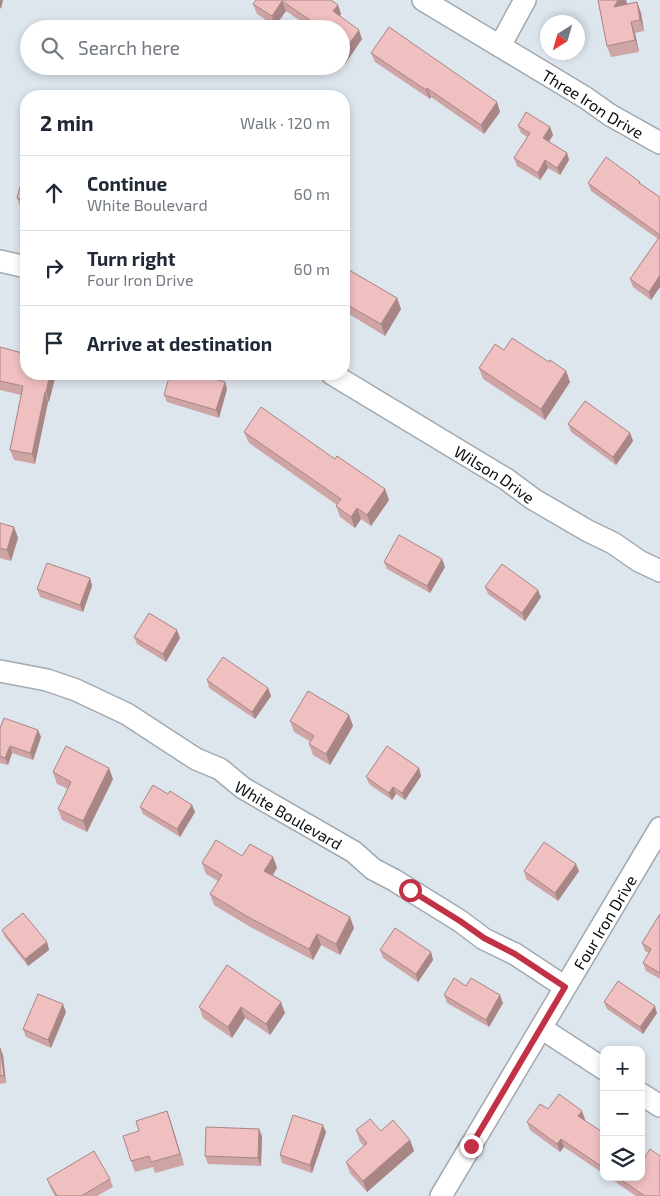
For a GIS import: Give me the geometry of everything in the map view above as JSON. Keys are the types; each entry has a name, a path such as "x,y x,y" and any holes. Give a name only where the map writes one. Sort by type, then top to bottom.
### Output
{"street":[{"name":"Three Iron Drive","path":"423,0 610,115 660,143"},
{"path":"500,46 525,0"},
{"path":"0,261 20,266"},
{"name":"Wilson Drive","path":"342,380 506,479 533,499 660,571"},
{"name":"White Boulevard","path":"0,671 47,680 76,690 127,714 196,759 220,769 243,788 354,852 373,868 460,921 484,938 515,954 565,987"},
{"name":"Four Iron Drive","path":"441,1196 660,828"},
{"path":"541,1028 600,1066"},
{"path":"645,1097 660,1106"}],"building":[{"path":"256,0 331,0 338,5 333,11 345,20 310,20 282,1 272,16 253,4"},
{"path":"598,0 618,0 614,7 637,2 640,20 631,22 635,40 607,46"},
{"path":"350,23 359,30 350,43"},
{"path":"389,27 497,102 481,125 371,53"},
{"path":"526,112 550,127 543,138 567,153 557,168 545,160 538,173 514,158 530,133 518,126"},
{"path":"606,157 660,197 660,235 588,183"},
{"path":"20,187 20,199 17,198"},
{"path":"660,236 660,275 649,292 630,279"},
{"path":"350,271 397,298 381,324 350,306"},
{"path":"512,338 566,371 541,409 479,368 495,344 504,350"},
{"path":"0,347 20,352 20,380 49,380 32,454 10,450 23,386 0,381"},
{"path":"168,380 218,380 225,382 216,410 164,395"},
{"path":"585,401 630,433 613,457 568,424"},
{"path":"261,407 335,459 337,456 385,489 367,515 357,508 351,517 336,506 341,499 244,432"},
{"path":"0,523 14,527 7,550 0,548"},
{"path":"399,535 442,559 427,586 384,562"},
{"path":"47,563 90,578 80,605 37,589"},
{"path":"502,564 538,590 522,613 485,587"},
{"path":"149,613 177,630 163,654 134,637"},
{"path":"223,657 268,688 252,712 207,680"},
{"path":"308,691 349,715 326,754 309,744 314,736 290,721"},
{"path":"4,718 38,730 30,753 10,746 5,758 0,756 0,728"},
{"path":"66,746 109,768 83,821 58,809 71,782 53,772"},
{"path":"387,746 419,768 402,793 393,787 389,793 366,777"},
{"path":"153,785 168,794 170,791 192,805 177,829 140,807"},
{"path":"216,840 242,856 250,844 273,857 264,871 350,917 336,944 317,934 309,949 248,917 210,894 222,875 202,863"},
{"path":"544,842 576,864 555,893 524,871"},
{"path":"23,913 47,942 25,959 2,930"},
{"path":"660,914 660,973 643,963 651,949 642,943"},
{"path":"395,928 431,952 416,974 380,950"},
{"path":"227,965 281,1002 266,1024 241,1007 228,1027 199,1007"},
{"path":"454,978 466,986 471,978 500,995 486,1020 444,995"},
{"path":"618,981 655,1006 640,1027 604,1002"},
{"path":"38,994 63,1004 48,1040 23,1029"},
{"path":"0,1048 4,1075 0,1076"},
{"path":"559,1094 582,1111 578,1116 600,1130 600,1165 561,1139 557,1144 527,1122 540,1104 548,1109"},
{"path":"167,1111 180,1154 151,1162 149,1156 131,1161 123,1136 139,1131 136,1121"},
{"path":"293,1115 323,1125 310,1165 280,1155"},
{"path":"370,1119 381,1131 393,1120 410,1140 363,1181 346,1162 367,1143 356,1130"},
{"path":"206,1127 259,1129 258,1158 205,1156"},
{"path":"650,1149 660,1156 660,1196 645,1196 623,1181 645,1181 645,1157"},
{"path":"94,1151 110,1179 81,1196 57,1196 47,1179"}],"route":[{"path":"410,890 565,987 471,1146"}]}
